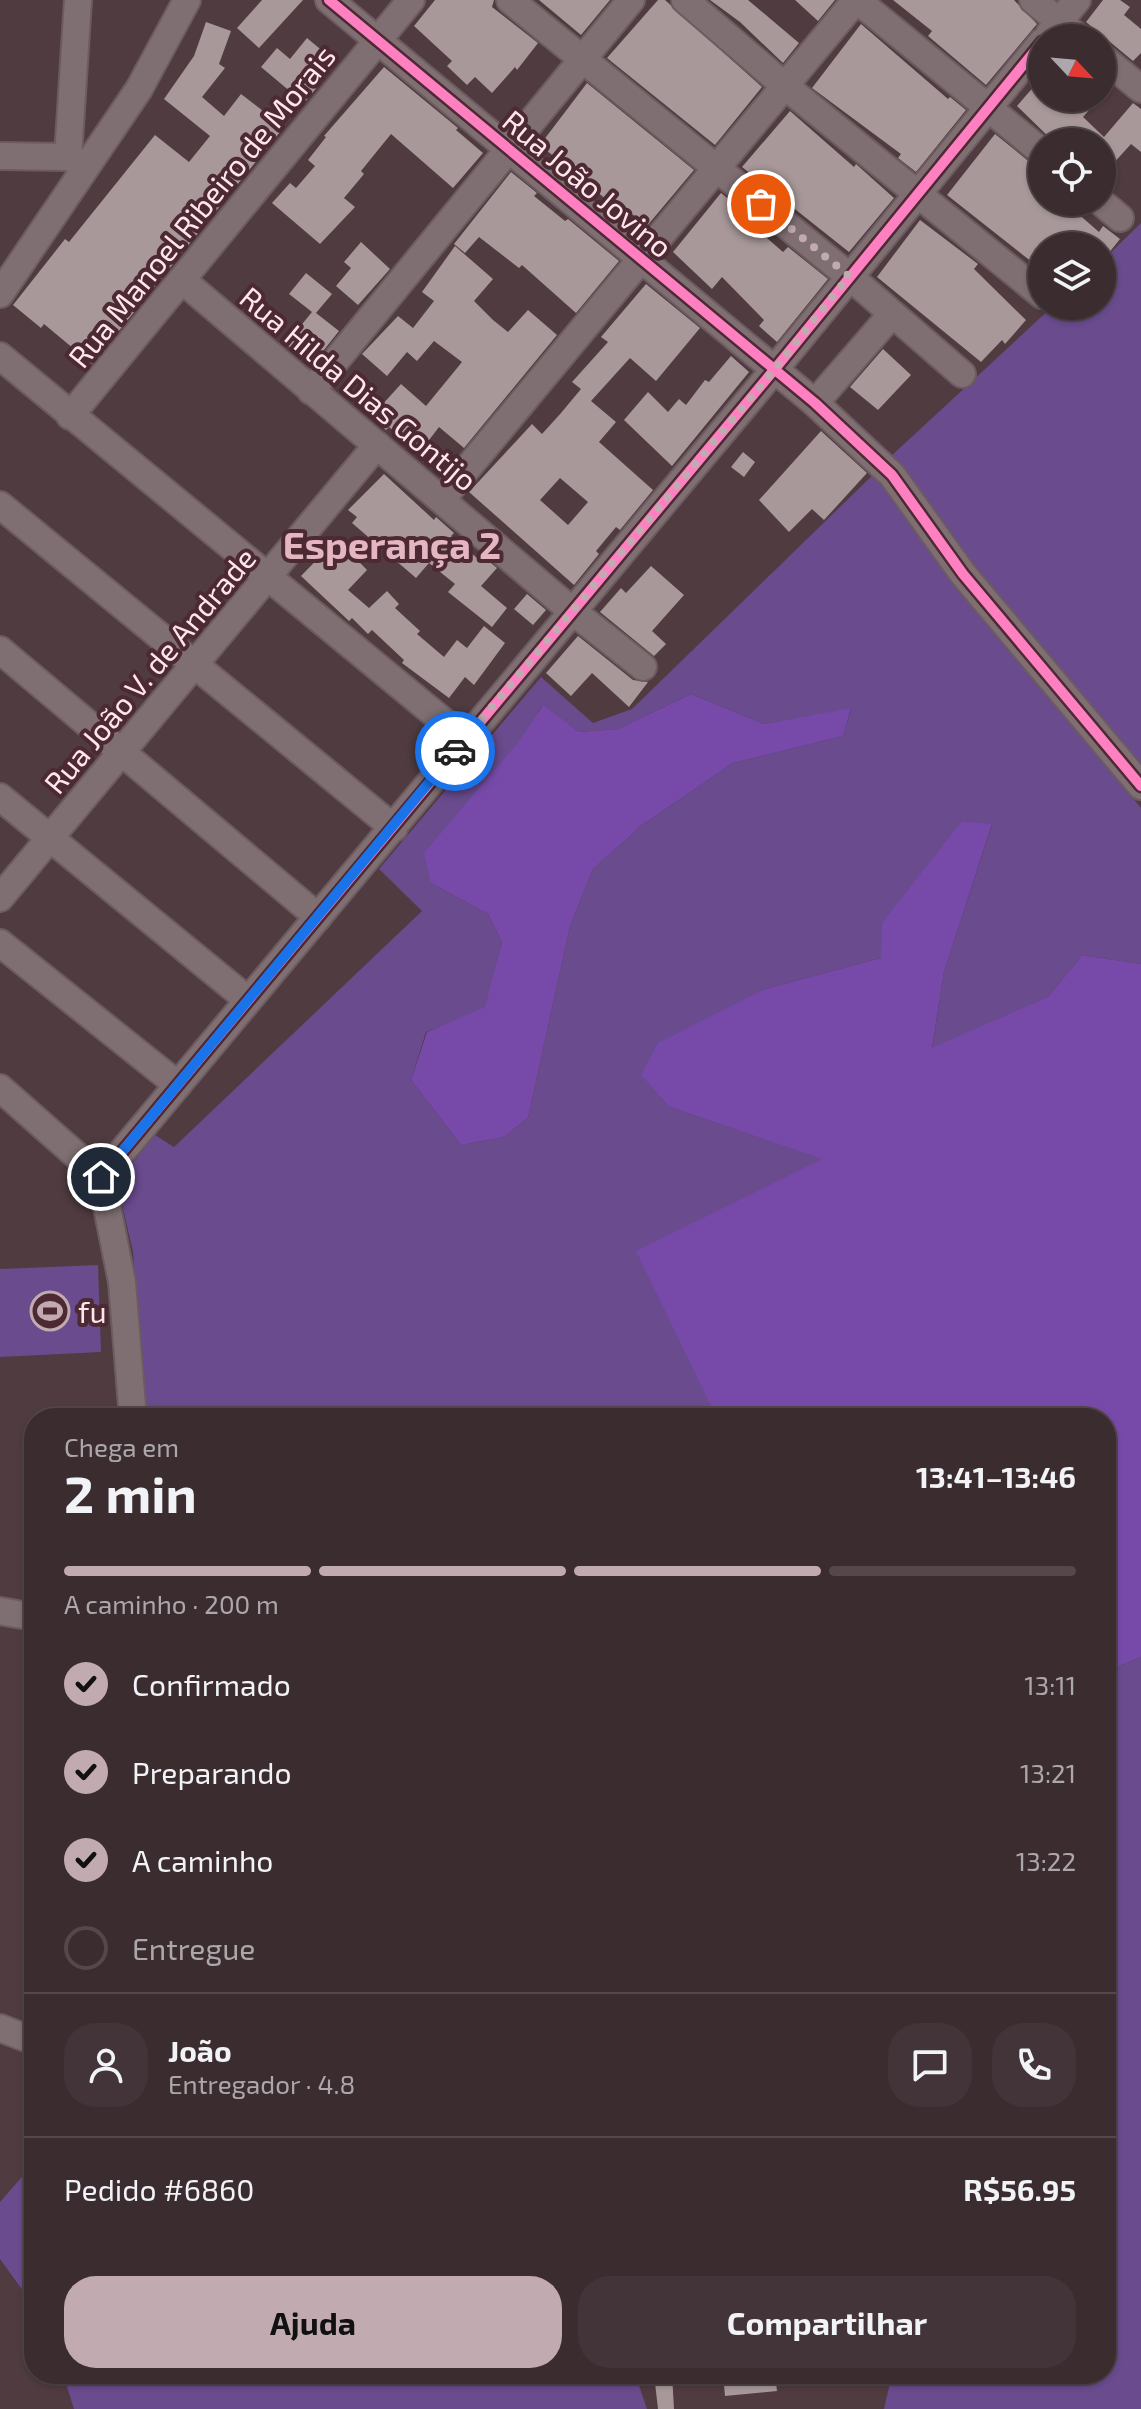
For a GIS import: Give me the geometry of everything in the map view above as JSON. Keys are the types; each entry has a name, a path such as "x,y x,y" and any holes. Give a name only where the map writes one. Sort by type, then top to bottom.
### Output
{"street":[{"path":"78,0 78,161"},
{"path":"0,294 78,161 139,89 187,0"},
{"name":"Rua João Jovino","path":"329,0 815,403 892,475 963,574 1141,786"},
{"name":"Rua Manoel Ribeiro de Morais","path":"70,416 411,0"},
{"path":"510,0 849,276 962,374"},
{"path":"311,391 631,0"},
{"path":"685,0 785,86 1028,283"},
{"path":"442,499 856,0 1028,140"},
{"path":"1033,0 1049,24"},
{"path":"1063,24 1077,0"},
{"path":"101,1177 774,370 918,192 1028,65"},
{"path":"1116,68 1141,89"},
{"path":"0,156 78,161"},
{"name":"Rua Hilda Dias Gontijo","path":"182,280 571,610 643,667"},
{"path":"815,403 892,314"},
{"path":"0,356 465,739"},
{"name":"Rua João V. de Andrade","path":"0,898 377,445"},
{"path":"0,505 394,828"},
{"path":"0,650 318,917"},
{"path":"0,797 248,1000"},
{"path":"0,943 178,1085"},
{"path":"0,1088 101,1177 122,1282 132,1408"},
{"path":"0,1611 24,1615"},
{"path":"0,2028 24,2037"}],"shaded area":[{"path":"1141,223 1141,778 965,566 890,457 1038,320 1116,320 1116,247"},
{"path":"879,469 957,582 1141,808 1141,964 1082,955 1049,996 932,1049 944,972 992,825 962,821 881,958 765,989 670,1107 823,1159 715,1408 145,1408 133,1252 117,1182 155,1135 174,1147 422,911 379,869 541,677 593,723 632,709","holes":["691,694 764,724 851,709 843,736 733,763 642,825 593,869 570,926 528,1118 504,1137 461,1145 411,1080 426,1032 486,1008 502,942 488,914 431,883 542,706 579,732 618,729"]},
{"path":"691,694 764,724 851,708 843,736 733,763 642,825 593,869 570,926 528,1118 504,1137 461,1145 411,1080 427,1032 485,1007 502,942 488,914 431,883 424,853 519,741 543,705 579,732 618,729"},
{"path":"962,821 992,824 944,972 932,1048 1049,996 1082,955 1141,964 1141,1657 1116,1668 1116,1408 712,1408 636,1251 822,1159 670,1107 641,1075 658,1043 765,989 881,958 882,923"},
{"name":"fu","path":"98,1265 101,1352 0,1357 0,1269"},
{"path":"1141,1657 1141,2409 884,2409 890,2384 1116,2384 1116,1668"},
{"path":"24,2174 24,2292 0,2259 0,2202"},
{"path":"66,2384 638,2384 647,2409 74,2409"}],"building":[{"path":"262,0 303,0 259,48 237,28"},
{"path":"435,0 494,0 492,7 538,43 517,70 515,67 492,93 475,77 467,85 447,66 452,61 414,26"},
{"path":"539,0 610,0 581,35"},
{"path":"658,0 665,0 762,87 715,145 607,58"},
{"path":"710,0 748,0 799,43 783,63 740,22"},
{"path":"795,0 835,0 818,21"},
{"path":"893,0 1014,0 1037,24 1028,24 1028,35 986,85 928,36 932,31"},
{"path":"1103,0 1120,0 1130,7 1124,15 1141,29 1141,53 1133,61 1116,47 1116,24 1086,22"},
{"path":"206,22 231,31 219,64 225,68 202,97 224,116 241,94 284,127 92,364 44,324 41,328 13,305 65,239 69,242 155,135 189,162 210,136 164,99 194,56"},
{"path":"861,24 948,99 950,97 966,110 916,172 898,158 901,154 812,88"},
{"path":"307,38 337,63 304,103 261,67 277,48 290,59"},
{"path":"384,67 458,128 456,130 483,153 453,188 391,134 344,198 355,207 320,244 272,203 290,183 296,188 315,166 308,160 324,136"},
{"path":"587,83 694,170 647,226 627,210 624,214 540,145"},
{"path":"1028,93 1028,112 1087,112 1083,117 1095,128 1040,128 1017,106"},
{"path":"1133,103 1141,109 1141,152 1131,144 1116,161 1116,128 1112,128"},
{"path":"790,111 894,198 849,252 742,167"},
{"path":"995,134 1028,161 1028,216 1081,216 1099,232 1028,232 1028,259 947,195"},
{"path":"511,172 537,193 534,196 619,261 576,313 522,265 519,268 479,237 465,253 454,244"},
{"path":"721,193 741,209 738,213 783,252 788,247 828,279 777,342 759,326 764,320 722,277 712,289 673,252"},
{"path":"920,220 978,264 974,269 1026,320 1005,344 1002,340 981,362 877,277"},
{"path":"361,242 390,269 358,305 336,286 351,268 344,262"},
{"path":"455,246 493,279 474,301 493,320 508,332 528,310 557,335 464,448 439,427 420,452 371,417 401,384 426,406 462,362 434,341 417,361 407,352 387,376 362,354 398,316 413,328 434,301 422,292"},
{"path":"306,273 332,294 316,313 339,331 312,365 286,344 312,312 289,294"},
{"path":"646,284 700,328 656,381 630,358 591,401 616,422 599,442 653,490 620,530 616,527 596,551 599,554 574,585 469,492 532,424 542,434 561,413 581,389 572,382 608,342 601,337","holes":["560,478 588,502 568,525 540,500"]},
{"path":"883,349 911,375 878,410 850,387"},
{"path":"731,356 749,372 672,466 624,420 648,392 668,412 679,399 686,405 705,380 709,382"},
{"path":"821,431 867,473 824,520 812,509 789,532 759,500"},
{"path":"743,452 755,462 744,477 731,467"},
{"path":"384,474 434,520 436,517 454,533 451,536 477,558 480,554 497,568 481,586 507,608 492,627 448,592 455,584 429,563 416,578 352,523 357,517 348,510"},
{"path":"337,539 367,570 348,590 369,608 387,591 399,604 395,608 420,631 417,634 444,657 457,640 467,648 484,626 505,643 474,685 465,677 449,698 402,663 404,660 372,630 368,634 352,618 349,621 301,576"},
{"path":"651,566 684,595 652,631 666,644 654,656 600,612 621,588 626,593"},
{"path":"527,594 546,610 533,625 514,609"},
{"path":"578,636 633,680 648,682 629,707 592,673 571,696 546,673"},
{"path":"655,2384 673,2384 674,2409 658,2409"},
{"path":"724,2384 776,2384 777,2391 725,2396"}],"cycle path":[{"path":"329,0 815,403 892,475 963,574 1141,786"},
{"path":"101,1177 774,370 1028,59"}],"way so far":[{"path":"455,751 849,276 761,204"}],"place":[{"name":"fu","path":"50,1311"}],"district":[{"name":"Esperança 2","path":"392,544"}],"route":[{"path":"101,1177 455,751"}]}
